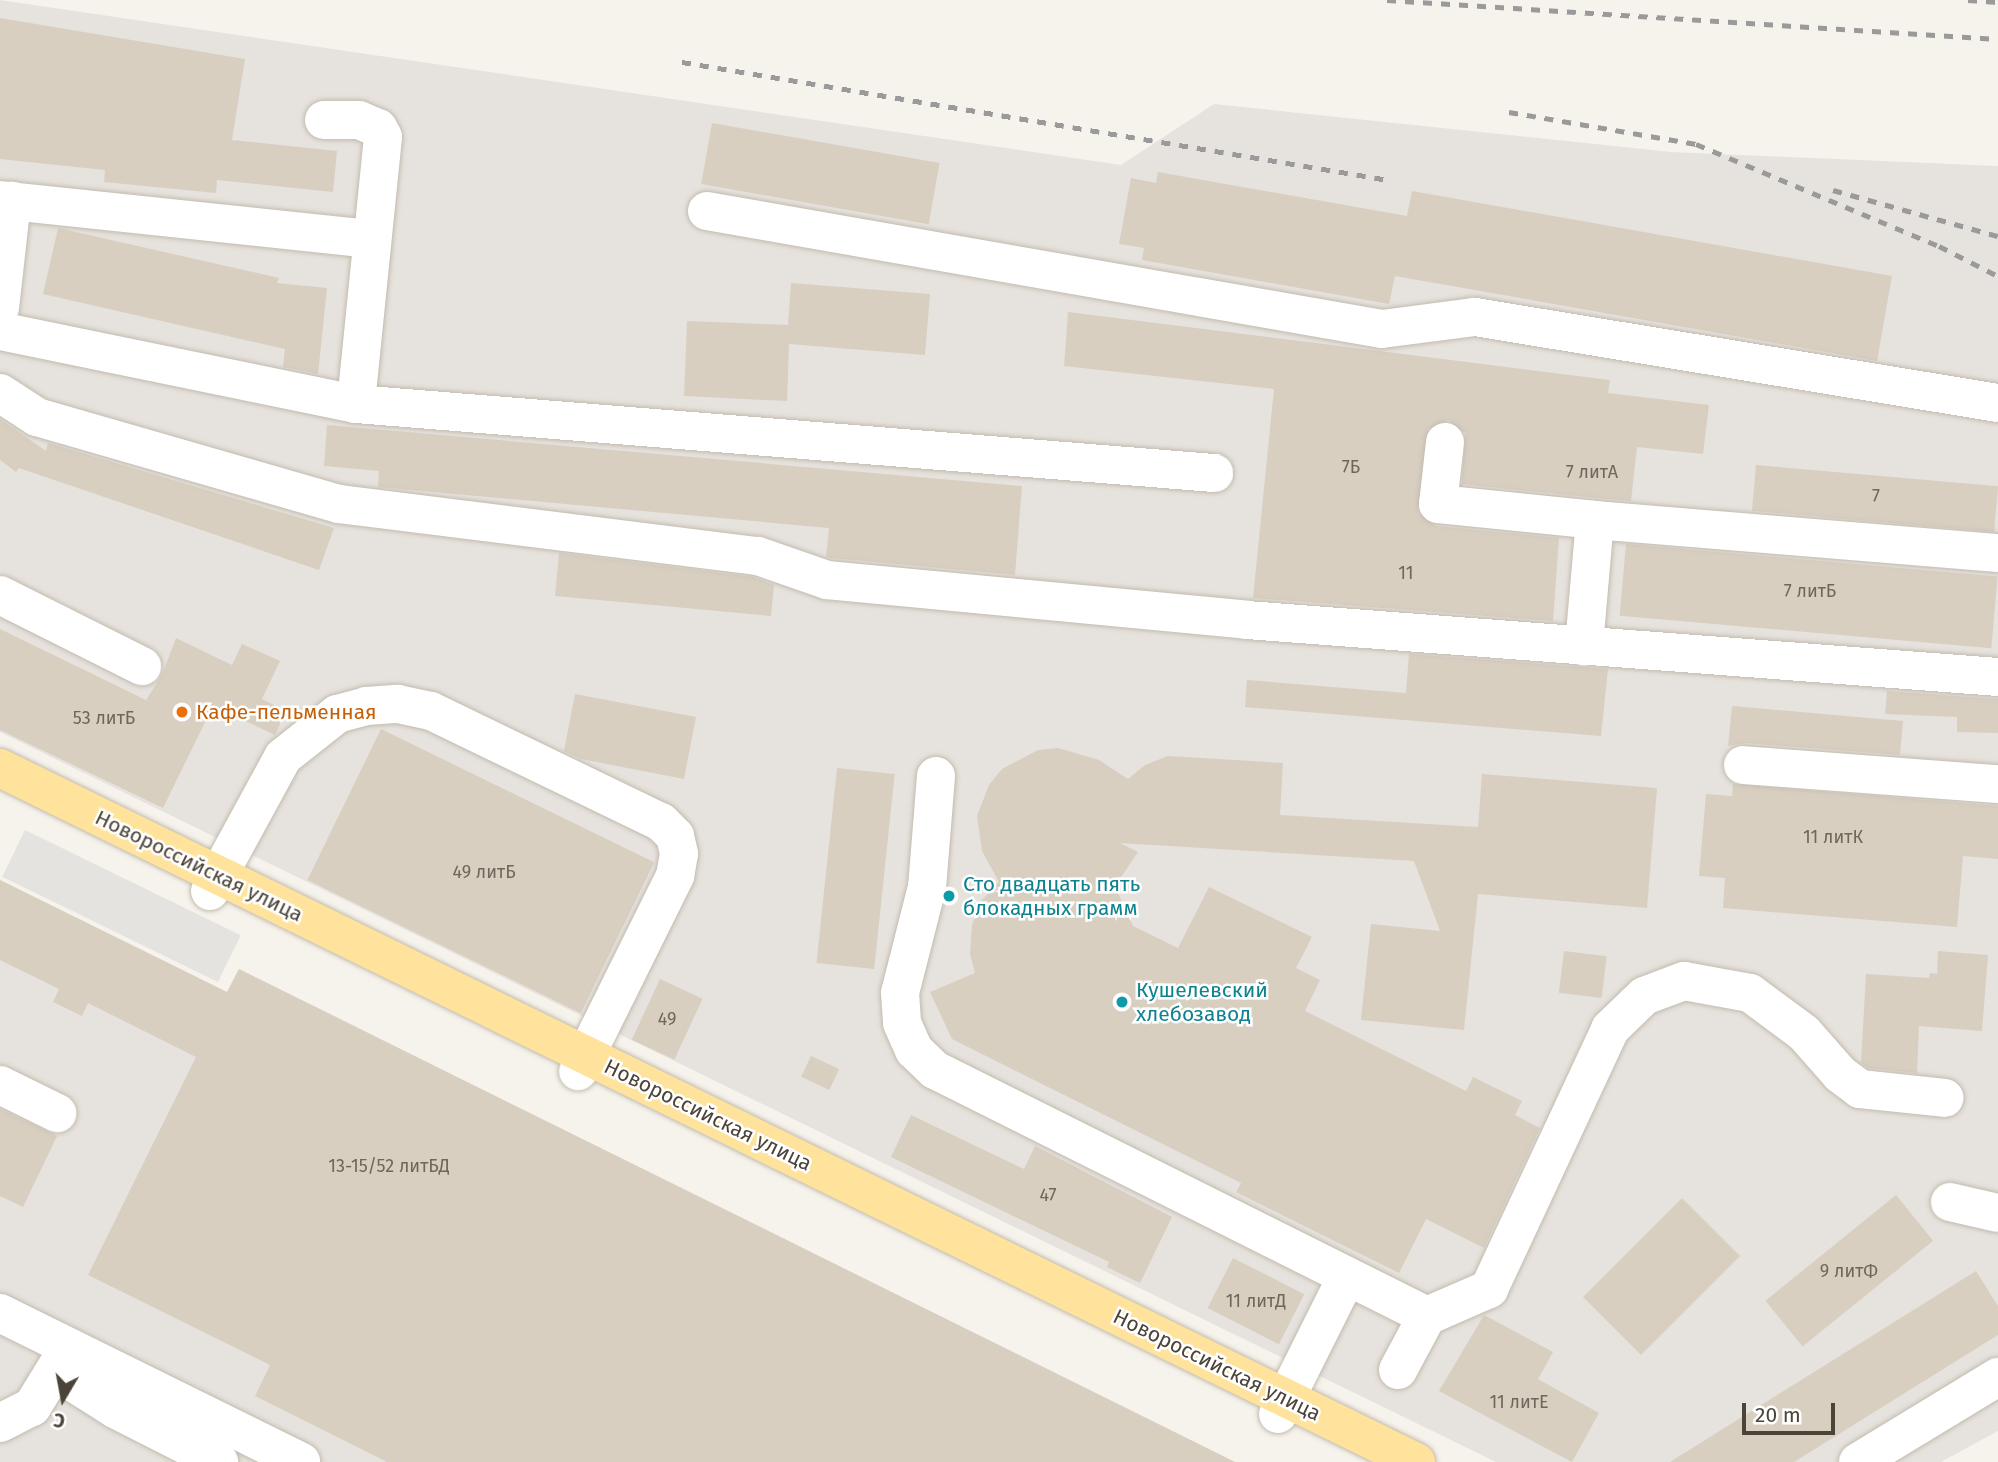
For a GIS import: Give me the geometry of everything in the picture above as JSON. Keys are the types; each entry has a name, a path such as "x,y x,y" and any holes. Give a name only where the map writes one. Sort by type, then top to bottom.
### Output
{"main road":[{"name":"Новороссийская улица","path":"0,768 214,883"},
{"name":"Новороссийская улица","path":"0,788 214,883 1282,1406 1416,1462"},
{"name":"Новороссийская улица","path":"1282,1406 1376,1462"}],"lane":[{"path":"324,120 359,120 378,128 383,137 356,404"},
{"path":"0,308 6,201 372,239"},
{"path":"707,211 1382,329 1475,317 1998,403"},
{"path":"0,331 356,404 1214,473"},
{"path":"0,393 37,417 339,504 758,556 827,580 1584,647 1998,677"},
{"path":"1445,442 1438,505 1998,553"},
{"path":"1584,647 1595,520"},
{"path":"0,595 142,666"},
{"path":"214,883 283,757 337,714 366,706 398,704 431,711 662,822 675,836 679,854 675,876 582,1063"},
{"path":"1743,765 1998,784"},
{"path":"936,776 927,887 900,993 902,1023 914,1050 935,1070 1427,1316"},
{"path":"1398,1370 1427,1316 1489,1289 1610,1029 1644,996 1684,981 1749,993 1804,1033 1840,1074 1860,1089 1945,1098"},
{"path":"0,1085 57,1113"},
{"path":"1950,1202 1998,1213"},
{"path":"1282,1406 1347,1276"},
{"path":"0,1313 61,1360 115,1409 219,1462"},
{"path":"0,1423 32,1407 61,1360"},
{"path":"61,1360 301,1462"},
{"path":"1858,1462 1998,1377"}],"shaded area":[{"path":"0,0 1121,165 1214,104 1671,152 1998,166 1998,1431 1941,1462 1496,1462 0,732"},
{"path":"25,830 241,935 218,982 2,877"},
{"path":"0,880 227,992 239,969 1235,1462 0,1462"}],"building":[{"path":"0,18 245,59 232,140 337,151 333,192 217,180 216,193 104,182 105,170 0,159"},
{"path":"712,123 939,163 929,224 701,184"},
{"path":"1158,172 1407,216 1412,191 1892,276 1877,361 1395,276 1389,304 1142,260 1144,248 1119,244 1131,178 1156,183"},
{"path":"58,228 279,278 277,283 327,288 318,374 283,367 285,349 43,294"},
{"path":"791,283 930,294 925,355 789,344 787,401 684,396 687,321 788,325"},
{"path":"1068,312 1610,380 1608,393 1709,405 1703,454 1637,447 1631,501 1597,498 1462,484 1465,433 1448,420 1428,429 1418,513 1436,526 1559,538 1553,621 1253,598 1274,389 1064,366"},
{"path":"0,419 46,451 48,443 334,528 319,570 19,468 16,472 0,460"},
{"path":"327,425 1022,486 1015,575 826,557 829,528 378,487 379,471 324,466"},
{"path":"1756,465 1998,486 1994,532 1752,511"},
{"path":"1626,544 1998,577 1991,648 1620,616"},
{"path":"559,553 753,577 774,585 771,616 555,596"},
{"path":"0,629 146,700 162,675 176,638 232,665 242,644 280,661 262,699 286,711 275,735 213,706 163,808 0,730"},
{"path":"1409,654 1608,669 1601,736 1245,707 1247,680 1406,693"},
{"path":"1887,691 1998,699 1998,733 1957,732 1957,717 1885,714"},
{"path":"575,694 696,717 684,779 581,759 564,751"},
{"path":"1732,706 1903,721 1900,755 1745,743 1728,746"},
{"path":"381,729 654,862 581,1013 307,880"},
{"name":"Кушелевский хлебозавод","path":"1058,748 1099,760 1128,779 1145,765 1168,756 1283,763 1280,815 1478,827 1482,774 1657,788 1647,908 1478,894 1464,1030 1361,1020 1371,924 1440,931 1414,861 1120,843 1138,852 1115,886 1133,926 1178,948 1209,887 1312,937 1296,968 1320,980 1305,1011 1466,1091 1473,1077 1522,1101 1515,1115 1540,1128 1484,1248 1426,1219 1399,1273 1236,1192 1241,1183 952,1039 930,992 975,973 970,954 972,925 981,901 999,882 982,851 977,816 989,785 1002,769 1038,750"},
{"path":"837,768 895,774 874,969 817,963"},
{"path":"1733,784 1998,806 1998,859 1963,856 1957,927 1723,908 1725,878 1699,876 1706,794 1732,796"},
{"path":"0,880 227,992 239,969 1235,1462 387,1462 255,1396 270,1365 88,1275 196,1057 88,1003 82,1016 53,1002 59,989 0,960"},
{"path":"1564,951 1607,956 1602,998 1559,993"},
{"path":"1938,951 1988,955 1982,1031 1919,1026 1917,1073 1868,1068 1861,1063 1866,974 1929,978 1930,973 1937,974"},
{"path":"660,979 703,999 674,1060 632,1040"},
{"path":"811,1056 839,1069 829,1090 801,1077"},
{"path":"0,1109 57,1136 23,1207 0,1196"},
{"path":"911,1115 1024,1169 1035,1146 1172,1217 1140,1283 1107,1267 1109,1262 891,1157"},
{"path":"1896,1195 1933,1241 1803,1347 1765,1301"},
{"path":"1682,1198 1740,1256 1641,1355 1583,1297"},
{"path":"1233,1258 1304,1294 1279,1344 1208,1308"},
{"path":"1976,1271 1998,1306 1998,1335 1794,1462 1670,1462"},
{"path":"1484,1315 1553,1352 1538,1379 1599,1413 1572,1462 1439,1391"}],"railway":[{"path":"1387,0 1998,39"},
{"path":"1968,0 1998,2"},
{"path":"682,62 1383,179"},
{"path":"1509,112 1696,144 1939,246 1998,276"},
{"path":"1833,190 1998,236"}],"place":[{"name":"Кафе-пельменная","path":"182,712"},
{"name":"Сто двадцать пять блокадных грамм","path":"949,896"},
{"name":"Кушелевский хлебозавод","path":"1122,1002"}]}
